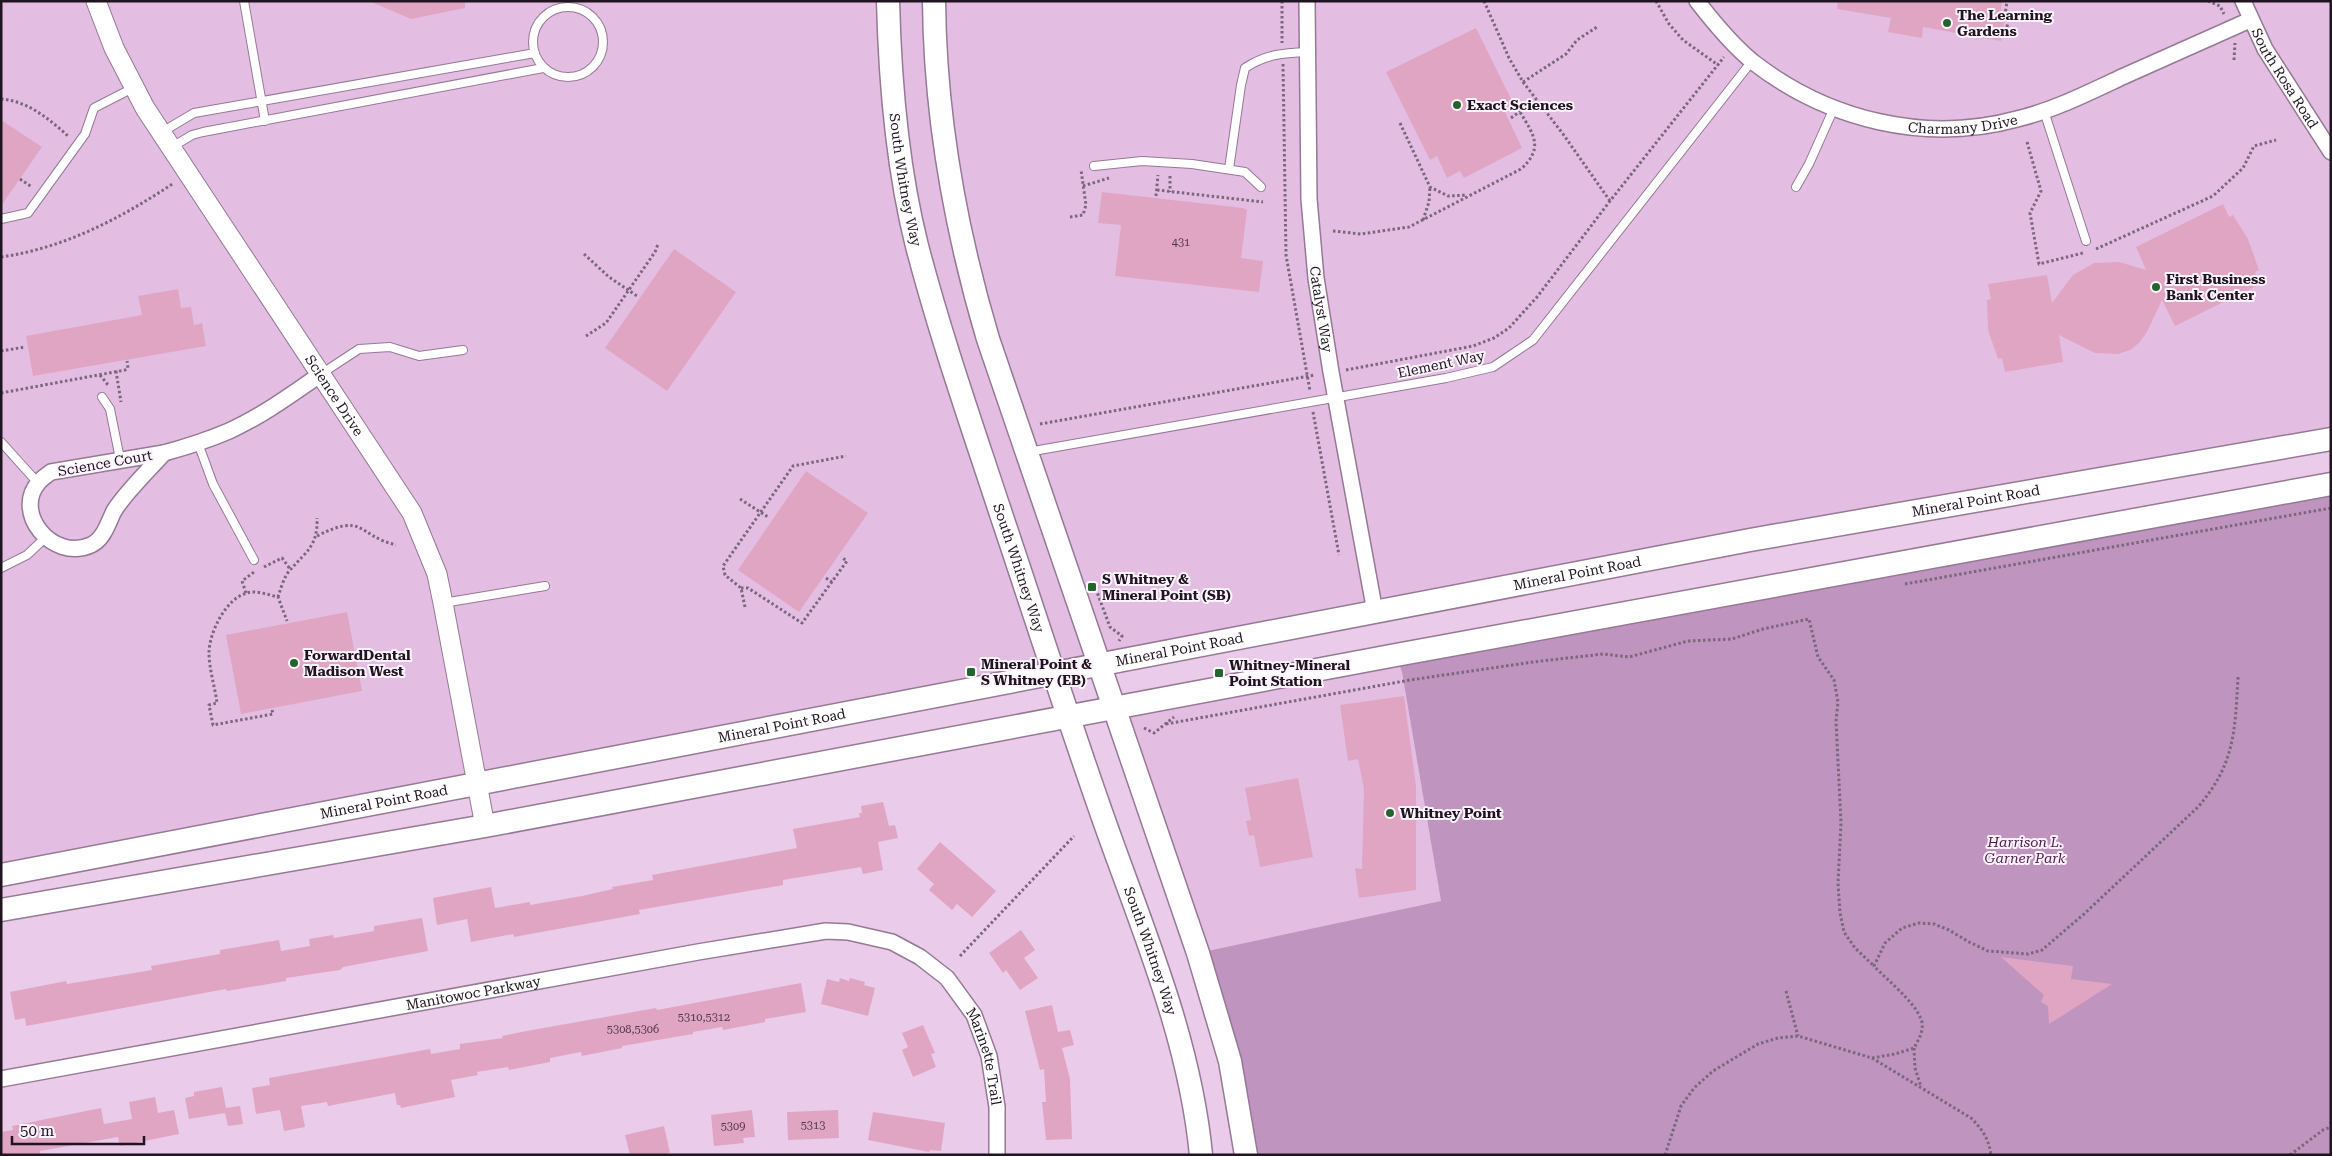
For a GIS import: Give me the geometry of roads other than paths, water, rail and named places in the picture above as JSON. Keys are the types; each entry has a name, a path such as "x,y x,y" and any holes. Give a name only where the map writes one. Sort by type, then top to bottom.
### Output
{"main road":[{"name":"South Whitney Way","path":"888,1 894,99 904,181 917,245 962,396 1067,716 1156,962 1183,1054 1197,1115 1201,1155"},
{"path":"934,1 934,60 953,197 969,274 1026,453 1198,953 1230,1061 1246,1155"},
{"name":"Mineral Point Road","path":"1,875 1750,540 2331,439"},
{"path":"1,910 485,826 1114,707 2331,484"}],"street":[{"name":"Science Drive","path":"96,1 114,48 133,88 412,513 437,574 444,604 485,826"},
{"name":"Catalyst Way","path":"1307,1 1309,199 1316,278 1375,612"},
{"name":"Charmany Drive","path":"1697,1 1728,38 1752,61 1782,82 1834,108 1870,120 1927,130 1990,126 2044,111 2250,20"},
{"name":"South Rosa Road","path":"2243,1 2250,20 2265,49 2331,152"},
{"name":"Science Court","path":"38,483 50,472 164,453 198,443 230,430 261,414 321,374"},
{"name":"Science Court","path":"45,538 59,547 76,548 92,544 103,535 115,510 164,453"},
{"path":"38,483 30,503 34,524 45,538"},
{"name":"Manitowoc Parkway","path":"1,1079 698,952 826,931 848,932 892,942 920,957 938,972"},
{"name":"Marinette Trail","path":"938,972 947,978 974,1015 989,1056 997,1107 997,1155"}],"lane":[{"path":"244,1 265,120"},
{"path":"166,141 203,132 543,68 564,77 576,77 588,72 596,64 602,53 604,41 602,30 595,19 586,12 575,8 563,8 551,12 542,19 536,29 533,41 535,53 543,68"},
{"path":"1229,169 1245,68 1260,58 1282,53 1308,52"},
{"path":"166,141 194,113 535,53"},
{"name":"Element Way","path":"1026,453 1446,378 1493,367 1533,340 1752,61"},
{"path":"1,219 28,213 85,134 94,108 133,88"},
{"path":"1796,187 1809,164 1834,108"},
{"path":"2044,111 2086,241"},
{"path":"1094,166 1142,161 1192,164 1244,172 1261,187"},
{"path":"321,374 359,349 390,348 419,356 463,350"},
{"path":"102,397 110,409 120,459"},
{"path":"1,442 38,483"},
{"path":"198,443 213,484 254,560"},
{"path":"4,567 27,555 45,538"},
{"path":"444,604 545,586"}],"place":[{"name":"The Learning Gardens","path":"1947,23"},
{"name":"Exact Sciences","path":"1457,105"},
{"name":"First Business Bank Center","path":"2156,287"},
{"name":"S Whitney & Mineral Point (SB)","path":"1092,587"},
{"name":"ForwardDental Madison West","path":"294,663"},
{"name":"Mineral Point & S Whitney (EB)","path":"971,672"},
{"name":"Whitney-Mineral Point Station","path":"1219,673"},
{"name":"Whitney Point","path":"1390,813"}],"park label":[{"name":"Harrison L. Garner Park","path":"2025,850"}]}
